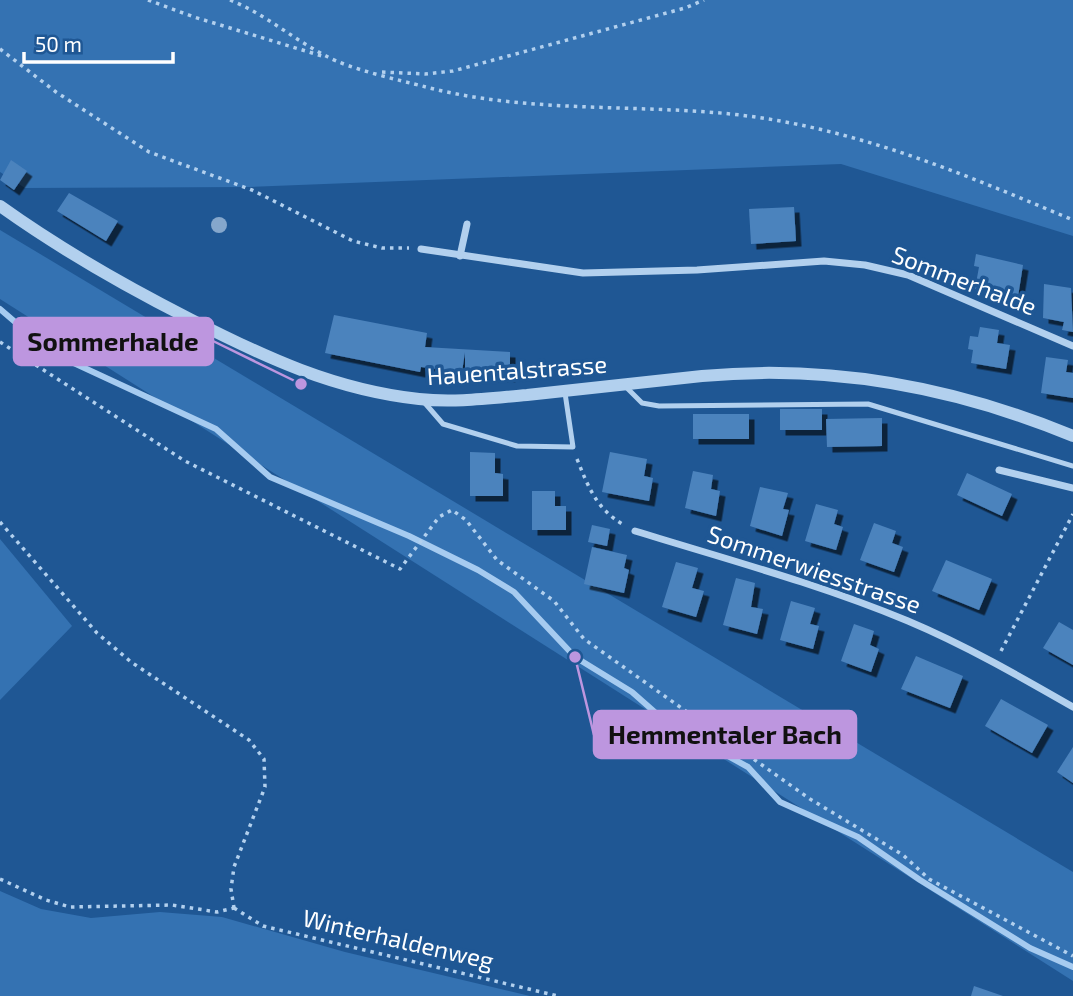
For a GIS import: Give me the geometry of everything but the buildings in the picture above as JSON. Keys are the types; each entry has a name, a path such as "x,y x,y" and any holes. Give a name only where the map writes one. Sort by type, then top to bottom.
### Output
{"street":[{"name":"Hauentalstrasse","path":"0,206 139,293 264,356 331,383 422,400 474,400 793,371 837,374 936,391 1008,412 1073,436"},
{"path":"460,256 467,224"},
{"name":"Sommerhalde","path":"421,249 583,273 697,270 824,261 865,265 908,275 1073,346"},
{"path":"999,470 1073,488"},
{"name":"Sommerwiesstrasse","path":"635,531 827,590 909,621 995,663 1073,707"}],"lane":[{"path":"624,385 642,403 659,406 868,404 1073,466"},
{"path":"422,400 443,424 517,446 573,447 565,391"}],"path":[{"path":"148,0 194,18 376,72 472,97 732,114 823,129 920,156 1073,220"},
{"path":"230,0 249,8 328,58"},
{"path":"376,72 425,74 453,71 685,8 704,0"},
{"path":"0,49 56,92 149,152 252,190 353,241 382,248 421,249"},
{"path":"0,342 185,461 400,569 439,519 452,510 497,560 554,601 584,639 810,799 903,855 929,879 1073,956"},
{"path":"573,447 591,494 603,510 635,531"},
{"path":"995,663 1073,514"},
{"path":"0,522 97,633 131,662 249,740 264,759 265,788 234,867 231,889 234,908 217,912 172,905 70,907 46,900 0,879"},
{"name":"Winterhaldenweg","path":"234,908 263,926 558,996"}],"shaded area":[{"path":"0,0 1073,0 1073,236 841,164 249,187 25,188 0,172"},
{"path":"0,230 1073,872 1073,981 0,299"},
{"path":"0,539 72,626 0,700"},
{"path":"0,891 41,909 91,918 160,912 222,917 345,952 530,996 0,996"}],"waterway":[{"path":"0,309 50,352 216,429 270,477 409,536 478,570 514,592 575,657 632,692 666,722 748,767 780,802 858,837 920,880 1030,948 1073,967"}],"place":[{"name":"Sommerhalde","path":"301,384"},
{"name":"Hemmentaler Bach","path":"575,657"}]}
